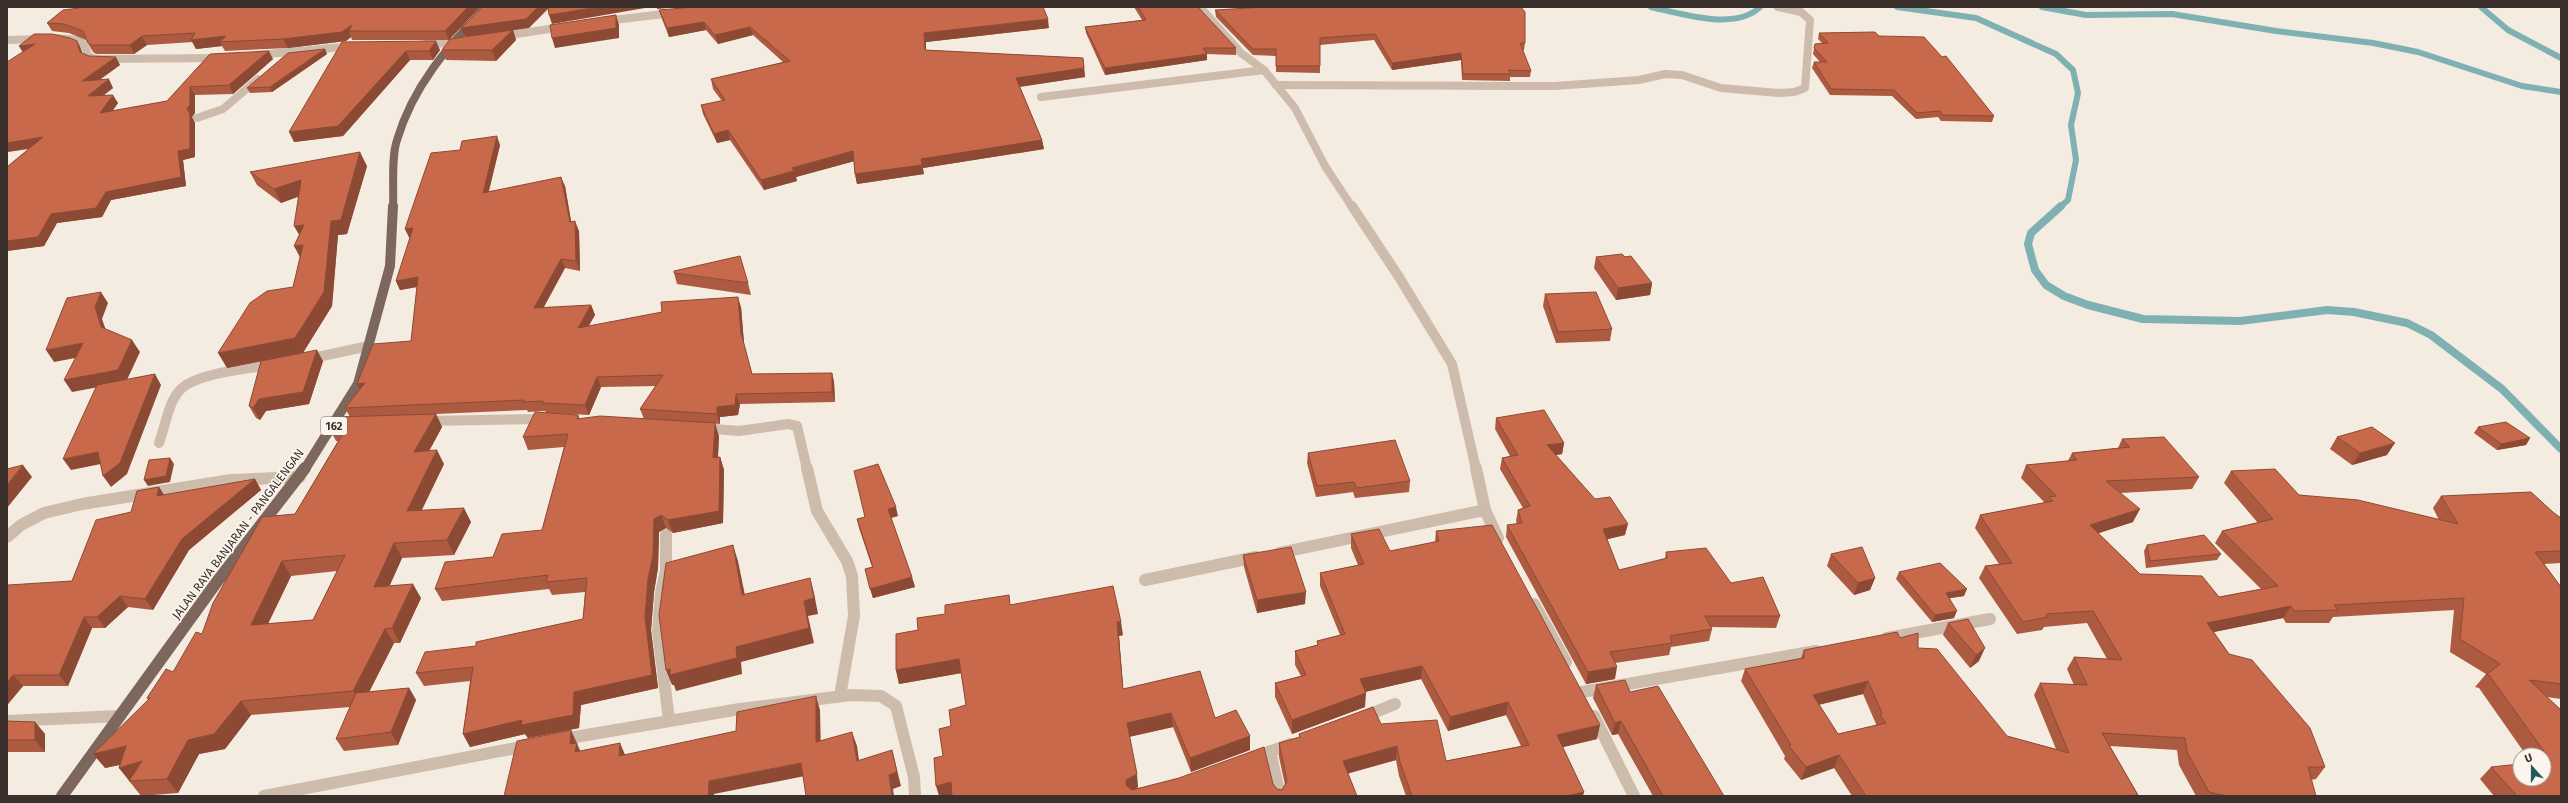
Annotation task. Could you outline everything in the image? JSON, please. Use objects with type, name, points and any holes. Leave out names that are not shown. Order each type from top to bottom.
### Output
[{"type":"main road","name":"JALAN RAYA BANJARAN - PANGALENGAN","points":[[62,796],[216,583],[300,477],[334,426],[358,384],[390,266],[396,141],[417,90],[449,45],[486,7]]},
{"type":"street","points":[[1276,86],[1555,86],[1639,80],[1665,74],[1682,75],[1721,88],[1794,92],[1805,88],[1807,81],[1806,50],[1810,20],[1801,12],[1778,7]]},
{"type":"street","points":[[1205,10],[1241,53],[1264,70],[1295,108],[1325,166],[1399,277],[1452,364],[1485,510],[1504,549]]},
{"type":"street","points":[[595,22],[681,12]]},
{"type":"street","points":[[495,37],[573,26]]},
{"type":"street","points":[[7,40],[56,38],[80,40],[86,45],[88,56],[95,59],[163,60],[229,57]]},
{"type":"street","points":[[416,44],[449,45],[465,42]]},
{"type":"street","points":[[251,56],[364,45]]},
{"type":"street","points":[[276,63],[288,53]]},
{"type":"street","points":[[1041,97],[1264,70]]},
{"type":"street","points":[[197,118],[223,109],[264,74]]},
{"type":"street","points":[[159,443],[179,392],[185,385],[203,379],[369,346]]},
{"type":"street","points":[[417,421],[559,420]]},
{"type":"street","points":[[691,427],[739,431],[788,424],[797,426],[817,511],[847,561],[852,576],[854,616],[840,696]]},
{"type":"street","points":[[334,426],[349,425]]},
{"type":"street","points":[[7,537],[20,525],[44,513],[82,504],[161,490],[231,480],[300,477]]},
{"type":"street","points":[[1145,580],[1485,510]]},
{"type":"street","points":[[666,535],[666,570],[660,598],[658,631],[669,720]]},
{"type":"street","points":[[1530,596],[1571,673]]},
{"type":"street","points":[[1877,640],[1990,619]]},
{"type":"street","points":[[1634,796],[1580,688],[1832,648]]},
{"type":"street","points":[[552,742],[740,708],[840,696],[881,696],[896,706],[914,777],[915,796]]},
{"type":"street","points":[[1348,723],[1395,704]]},
{"type":"street","points":[[7,721],[120,716]]},
{"type":"street","points":[[1242,762],[1299,741]]},
{"type":"street","points":[[264,796],[537,744]]},
{"type":"street","points":[[1270,751],[1280,796]]},
{"type":"building","points":[[80,7],[468,7],[445,31],[349,31],[352,25],[342,32],[283,39],[220,42],[226,36],[191,40],[195,33],[142,36],[130,45],[91,45],[88,43],[83,31],[64,24],[47,23],[63,10]]},
{"type":"building","points":[[482,7],[538,7],[526,19],[461,28]]},
{"type":"building","points":[[548,7],[598,7],[549,15]]},
{"type":"building","points":[[695,7],[1043,7],[1048,19],[924,33],[925,50],[1083,58],[1084,68],[1016,78],[1042,140],[921,159],[922,165],[855,174],[853,151],[792,168],[794,171],[761,180],[728,130],[714,134],[701,105],[725,100],[711,79],[790,61],[750,27],[715,35],[704,22],[667,28],[659,10]]},
{"type":"building","points":[[1138,7],[1198,7],[1236,48],[1203,48],[1207,54],[1105,68],[1085,27],[1146,20]]},
{"type":"building","points":[[1266,7],[1521,7],[1525,12],[1525,43],[1520,43],[1531,71],[1508,70],[1511,74],[1463,74],[1461,53],[1392,63],[1375,34],[1320,38],[1320,66],[1276,66],[1276,49],[1253,49],[1215,10]]},
{"type":"building","points":[[616,15],[616,28],[552,38],[550,25]]},
{"type":"building","points":[[513,30],[492,50],[442,50],[450,39]]},
{"type":"building","points":[[1875,32],[1879,36],[1924,37],[1942,57],[1946,56],[1994,116],[1943,115],[1940,111],[1917,113],[1894,90],[1831,89],[1814,62],[1827,62],[1814,48],[1815,44],[1828,43],[1819,33]]},
{"type":"building","points":[[34,34],[52,34],[70,38],[77,41],[80,52],[89,56],[116,57],[82,81],[109,79],[88,96],[113,95],[100,113],[167,101],[210,54],[269,51],[229,85],[190,87],[190,105],[187,109],[190,114],[190,149],[178,151],[181,177],[106,192],[96,208],[51,214],[38,237],[7,241],[7,167],[43,137],[7,143],[7,62],[35,44],[19,46]]},
{"type":"building","points":[[436,41],[429,51],[406,51],[338,126],[289,132],[342,42]]},
{"type":"building","points":[[325,49],[270,87],[247,88],[288,53]]},
{"type":"building","points":[[497,136],[483,193],[561,177],[570,222],[575,221],[576,261],[561,259],[534,308],[591,305],[578,328],[662,312],[661,302],[738,297],[741,333],[752,374],[832,373],[832,392],[736,394],[735,405],[717,407],[717,414],[640,409],[663,375],[597,377],[585,405],[542,403],[543,401],[523,402],[524,400],[345,408],[365,383],[357,384],[373,344],[411,341],[418,277],[396,281],[413,228],[405,229],[431,153],[460,150],[462,141]]},
{"type":"building","points":[[360,152],[341,220],[331,221],[324,292],[295,338],[218,353],[250,303],[267,291],[293,287],[303,245],[294,246],[304,225],[294,226],[301,180],[274,189],[250,172]]},
{"type":"building","points":[[1622,254],[1625,257],[1631,256],[1652,283],[1618,288],[1596,257]]},
{"type":"building","points":[[740,256],[748,283],[674,273],[674,271]]},
{"type":"building","points":[[101,292],[95,307],[101,327],[132,340],[118,370],[64,380],[83,343],[46,350],[67,298]]},
{"type":"building","points":[[1596,292],[1612,329],[1558,332],[1545,294]]},
{"type":"building","points":[[317,350],[303,392],[259,399],[253,408],[249,406],[261,361]]},
{"type":"building","points":[[155,374],[120,463],[103,476],[98,452],[63,459],[97,385]]},
{"type":"building","points":[[1544,410],[1564,443],[1547,445],[1595,499],[1610,497],[1628,524],[1603,529],[1619,570],[1667,558],[1666,552],[1706,548],[1731,583],[1763,577],[1780,616],[1705,616],[1712,629],[1670,636],[1672,643],[1610,652],[1617,667],[1588,672],[1507,525],[1522,523],[1518,510],[1530,506],[1502,458],[1518,455],[1496,418]]},
{"type":"building","points":[[535,412],[578,415],[577,419],[600,416],[715,423],[713,458],[720,457],[719,511],[668,520],[661,515],[654,519],[653,555],[648,579],[645,617],[652,675],[574,692],[573,715],[521,725],[522,720],[463,734],[473,667],[416,673],[425,652],[476,646],[476,642],[583,619],[587,578],[546,582],[548,575],[435,589],[445,562],[493,557],[502,534],[542,530],[568,434],[523,437]]},
{"type":"building","points":[[436,414],[414,452],[437,450],[407,511],[464,508],[447,540],[394,543],[374,587],[413,584],[392,628],[385,629],[353,691],[241,701],[214,734],[188,740],[167,779],[129,781],[142,761],[119,768],[126,746],[93,754],[150,698],[147,698],[166,669],[173,672],[196,632],[202,634],[213,603],[262,517],[295,514],[347,427],[329,427],[335,417]],"holes":[[[345,555],[313,620],[251,625],[282,561]]]},
{"type":"building","points":[[2506,422],[2530,438],[2501,444],[2478,427]]},
{"type":"building","points":[[2372,427],[2395,443],[2360,453],[2337,437]]},
{"type":"building","points":[[2164,437],[2199,477],[2106,481],[2140,509],[2090,525],[2140,574],[2202,576],[2219,597],[2278,586],[2222,531],[2273,519],[2231,471],[2275,469],[2299,495],[2358,500],[2458,524],[2441,496],[2531,492],[2561,518],[2561,551],[2535,552],[2561,587],[2561,684],[2529,680],[2561,710],[2561,796],[2517,796],[2491,767],[2512,765],[2512,787],[2552,787],[2552,747],[2541,747],[2489,675],[2486,675],[2500,664],[2460,639],[2464,598],[2334,605],[2338,610],[2294,611],[2291,606],[2207,623],[2229,654],[2252,660],[2310,728],[2325,767],[2308,767],[2316,796],[2227,796],[2209,792],[2187,752],[2185,738],[2102,733],[2138,795],[1866,796],[1839,755],[1806,767],[1789,746],[1791,745],[1745,669],[1804,658],[1804,650],[1897,632],[1900,638],[1918,633],[1918,648],[1937,649],[2007,736],[2069,753],[2040,683],[2087,685],[2074,657],[2122,660],[2093,611],[2046,614],[2048,617],[2023,622],[1985,566],[2012,563],[1980,515],[2053,501],[2049,497],[2056,496],[2026,465],[2077,460],[2072,453],[2130,447],[2122,439]],"holes":[[[1868,681],[1882,713],[1880,715],[1886,723],[1838,734],[1813,695]]]},
{"type":"building","points":[[1395,440],[1410,481],[1356,488],[1354,482],[1317,486],[1308,453]]},
{"type":"building","points":[[170,458],[166,476],[144,480],[149,460]]},
{"type":"building","points":[[878,464],[896,507],[888,509],[912,577],[870,589],[865,569],[873,567],[857,519],[865,517],[854,471]]},
{"type":"building","points":[[23,465],[7,485],[7,469]]},
{"type":"building","points":[[255,479],[182,539],[145,599],[120,596],[97,617],[84,617],[59,675],[13,675],[7,683],[8,585],[72,581],[96,520],[131,512],[137,491],[159,487],[157,496]]},
{"type":"building","points":[[1492,525],[1600,725],[1557,735],[1584,792],[1566,796],[1412,796],[1400,762],[1397,746],[1343,761],[1357,796],[952,796],[951,782],[936,786],[934,758],[943,756],[939,729],[951,726],[949,710],[966,705],[959,659],[896,670],[896,634],[918,630],[917,618],[945,614],[945,605],[1009,595],[1010,605],[1113,586],[1121,622],[1117,622],[1123,689],[1200,671],[1215,718],[1236,710],[1250,736],[1190,758],[1171,713],[1127,723],[1137,774],[1126,780],[1126,785],[1132,790],[1179,778],[1264,747],[1273,784],[1277,789],[1282,790],[1287,781],[1279,743],[1300,737],[1299,734],[1373,707],[1381,724],[1437,720],[1446,761],[1529,745],[1508,702],[1450,717],[1422,666],[1360,679],[1366,693],[1292,720],[1275,683],[1306,675],[1295,651],[1318,645],[1317,641],[1345,634],[1320,573],[1364,564],[1351,534],[1379,529],[1390,551],[1439,541],[1436,531]]},
{"type":"building","points":[[2204,535],[2221,554],[2150,561],[2147,545]]},
{"type":"building","points":[[733,545],[742,595],[810,578],[814,598],[804,601],[809,628],[736,647],[737,658],[670,675],[670,669],[666,670],[659,615],[666,563]]},
{"type":"building","points":[[1291,547],[1306,592],[1257,600],[1243,555]]},
{"type":"building","points":[[1862,547],[1875,578],[1858,583],[1831,554]]},
{"type":"building","points":[[1940,563],[1967,589],[1946,593],[1957,611],[1935,615],[1899,572]]},
{"type":"building","points":[[1968,619],[1985,648],[1976,655],[1948,623]]},
{"type":"building","points":[[1625,680],[1630,692],[1658,686],[1724,796],[1663,796],[1621,721],[1615,723],[1596,685]]},
{"type":"building","points":[[409,688],[391,732],[336,739],[356,693]]},
{"type":"building","points":[[816,696],[816,742],[852,732],[857,761],[892,750],[897,772],[889,775],[892,796],[806,796],[801,763],[709,781],[708,796],[504,796],[517,741],[571,730],[570,744],[577,743],[575,752],[620,743],[619,756],[736,731],[737,712]]},
{"type":"building","points":[[7,721],[35,722],[35,740],[7,740]]},
{"type":"waterway","points":[[1651,7],[1708,19],[1737,18],[1750,14],[1760,7]]},
{"type":"waterway","points":[[1897,7],[1976,18],[2056,54],[2073,70],[2078,93],[2071,125],[2076,160],[2068,200],[2060,207]]},
{"type":"waterway","points":[[2042,7],[2086,15],[2172,14],[2276,31],[2373,43],[2418,52],[2522,86],[2561,92]]},
{"type":"waterway","points":[[2481,7],[2508,30],[2561,58]]},
{"type":"waterway","points":[[2061,206],[2031,233],[2028,244],[2035,270],[2046,285],[2064,296],[2088,305],[2143,319],[2240,321],[2327,310],[2354,312],[2407,323],[2431,335],[2502,389],[2561,449]]}]
